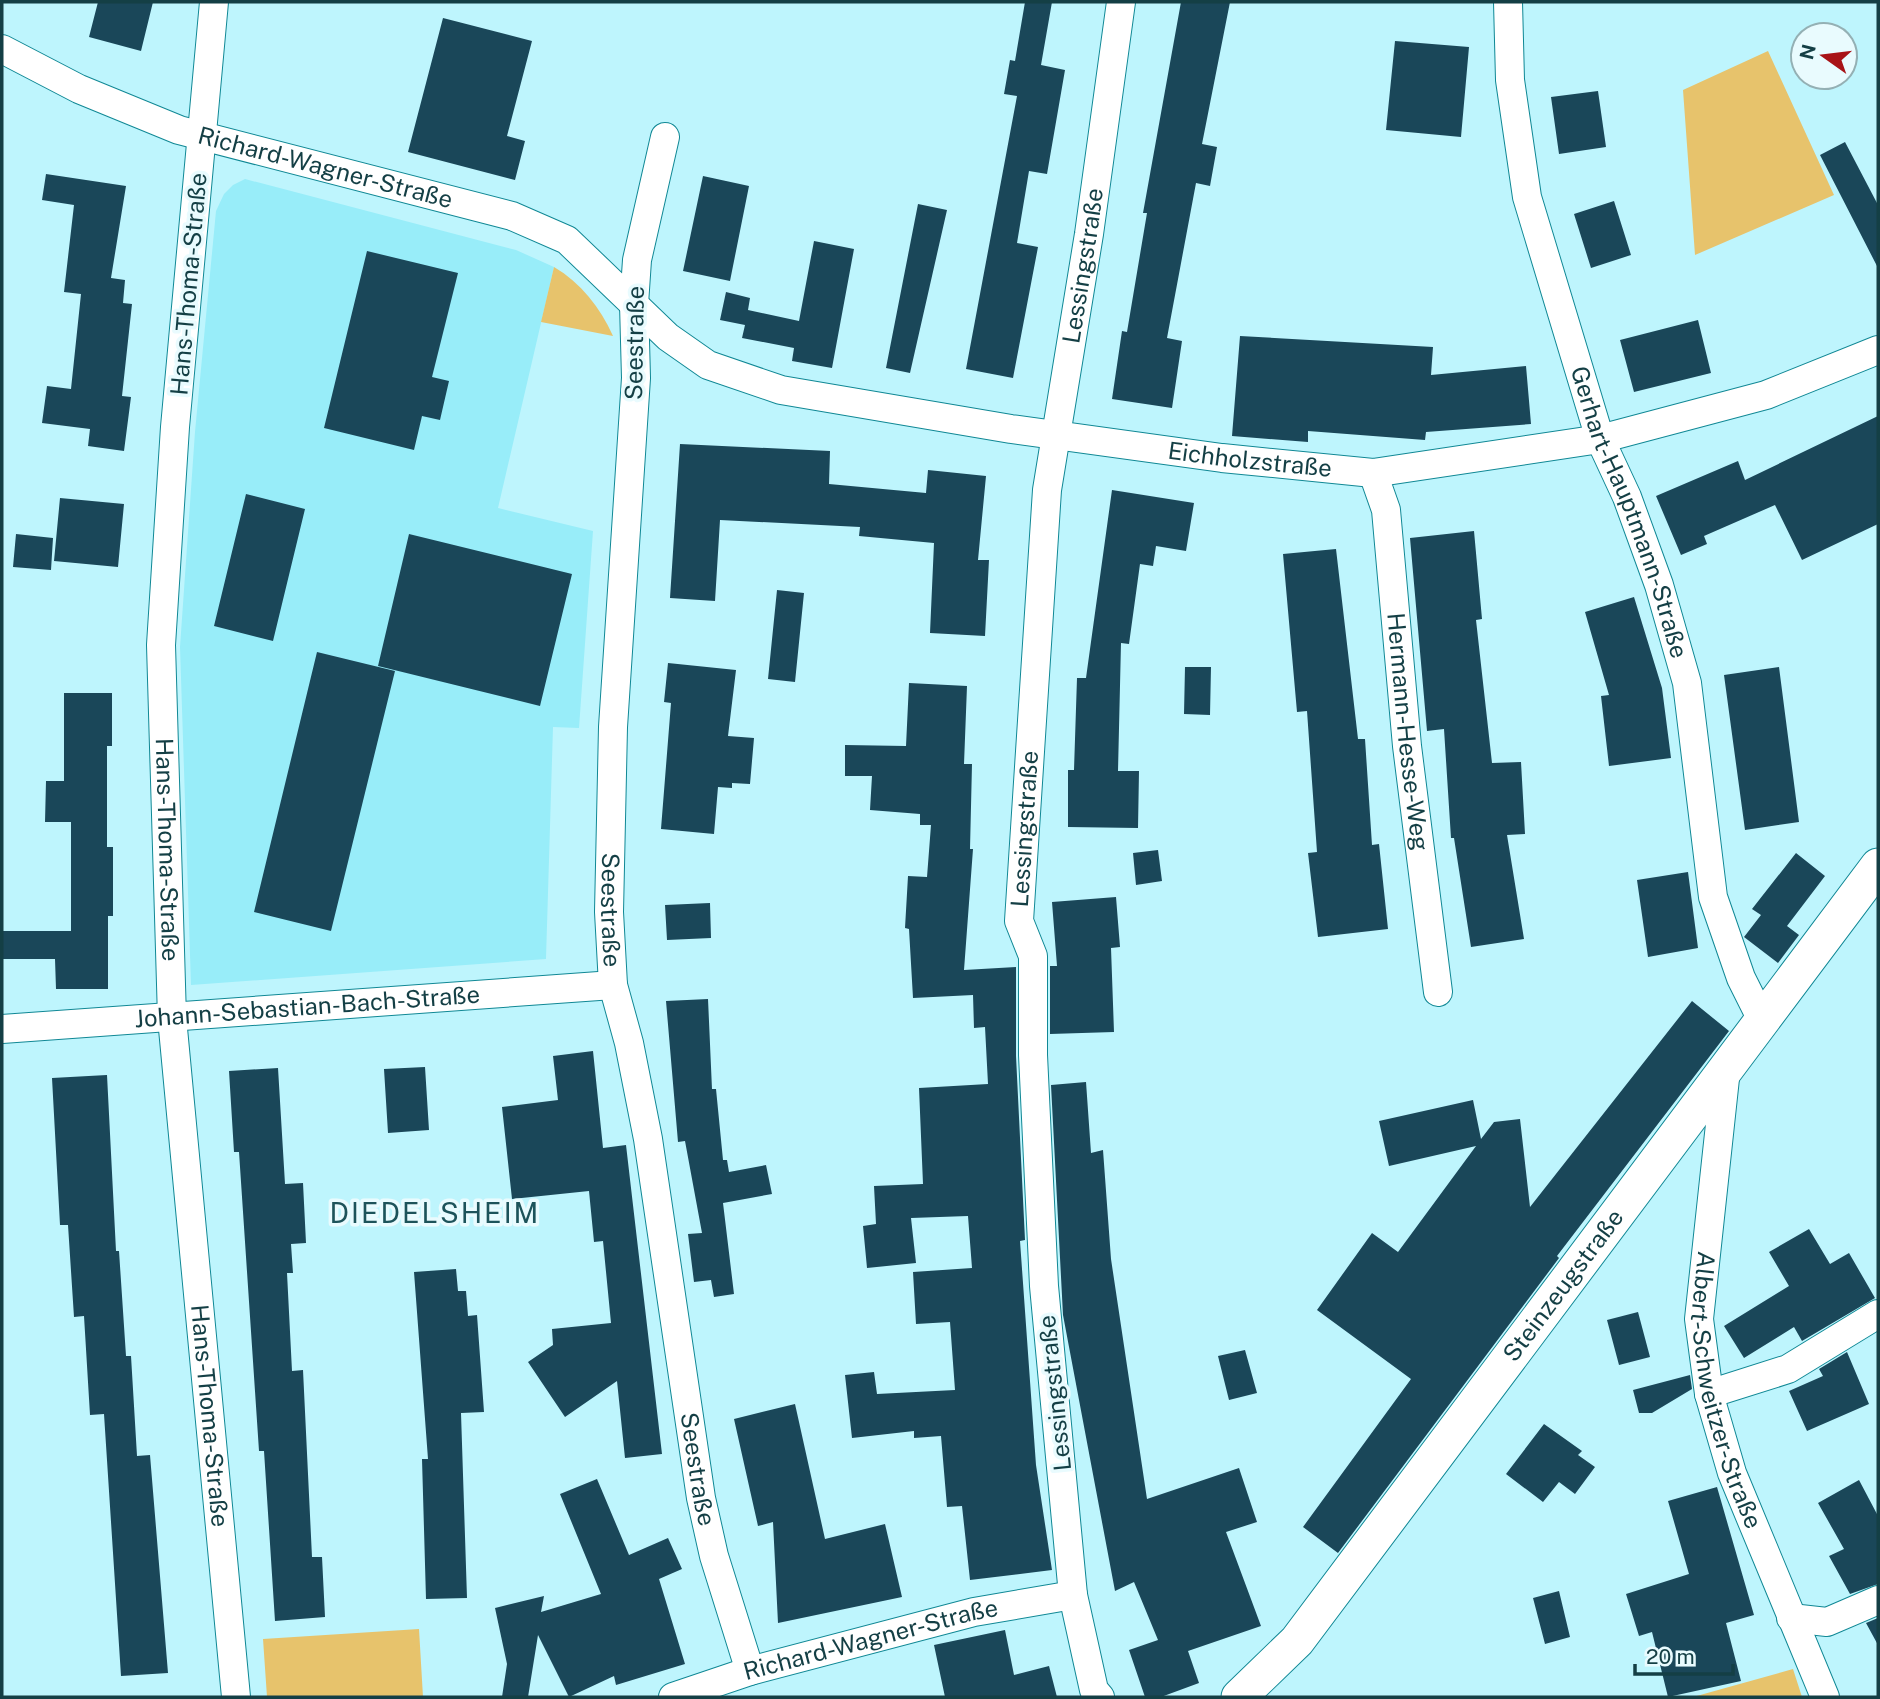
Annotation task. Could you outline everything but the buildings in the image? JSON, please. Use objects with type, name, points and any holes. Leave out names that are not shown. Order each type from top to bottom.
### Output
[{"type":"street","name":"Hans-Thoma-Straße","points":[[214,2],[175,427],[160,645],[172,1018],[236,1697]]},
{"type":"street","name":"Lessingstraße","points":[[1100,1697],[1094,1690],[1073,1595],[1044,1286],[1033,1055],[1033,956],[1019,921],[1047,490],[1054,433],[1089,234],[1121,2]]},
{"type":"street","name":"Gerhart-Hauptmann-Straße","points":[[1508,2],[1510,80],[1527,197],[1600,439],[1627,497],[1659,585],[1687,683],[1713,898],[1741,978],[1762,1020]]},
{"type":"street","name":"Richard-Wagner-Straße","points":[[2,48],[134,113],[202,135],[533,224],[567,240],[634,304]]},
{"type":"street","name":"Seestraße","points":[[665,137],[637,260],[634,304],[636,377],[623,538],[613,727],[609,912],[613,985],[629,1043],[648,1139],[701,1497],[714,1556],[750,1671]]},
{"type":"street","name":"Eichholzstraße","points":[[634,304],[668,337],[708,365],[781,390],[1222,458],[1373,473],[1600,439],[1766,395],[1878,350]]},
{"type":"street","name":"Hermann-Hesse-Weg","points":[[1373,473],[1386,510],[1407,746],[1438,992]]},
{"type":"street","name":"Steinzeugstraße","points":[[1239,1697],[1297,1641],[1878,866]]},
{"type":"street","name":"Johann-Sebastian-Bach-Straße","points":[[2,1029],[613,985]]},
{"type":"street","name":"Albert-Schweitzer-Straße","points":[[1726,1069],[1699,1319],[1709,1394],[1732,1473],[1825,1697]]},
{"type":"street","points":[[1709,1394],[1788,1369],[1878,1314]]},
{"type":"street","name":"Richard-Wagner-Straße","points":[[673,1697],[750,1671],[974,1612],[1073,1595]]},
{"type":"street","points":[[1791,1618],[1827,1622],[1878,1600]]},
{"type":"shaded area","points":[[1768,51],[1834,195],[1695,255],[1683,90]]},
{"type":"shaded area","points":[[245,179],[516,250],[554,267],[498,508],[593,531],[579,728],[553,727],[546,959],[191,985],[180,647],[195,432],[216,211],[224,194]]},
{"type":"shaded area","points":[[554,267],[573,280],[589,297],[613,336],[541,322]]},
{"type":"shaded area","points":[[419,1629],[423,1697],[267,1697],[263,1639]]},
{"type":"shaded area","points":[[1793,1669],[1802,1697],[1693,1697]]},
{"type":"district","name":"DIEDELSHEIM","points":[[435,1213]]}]
